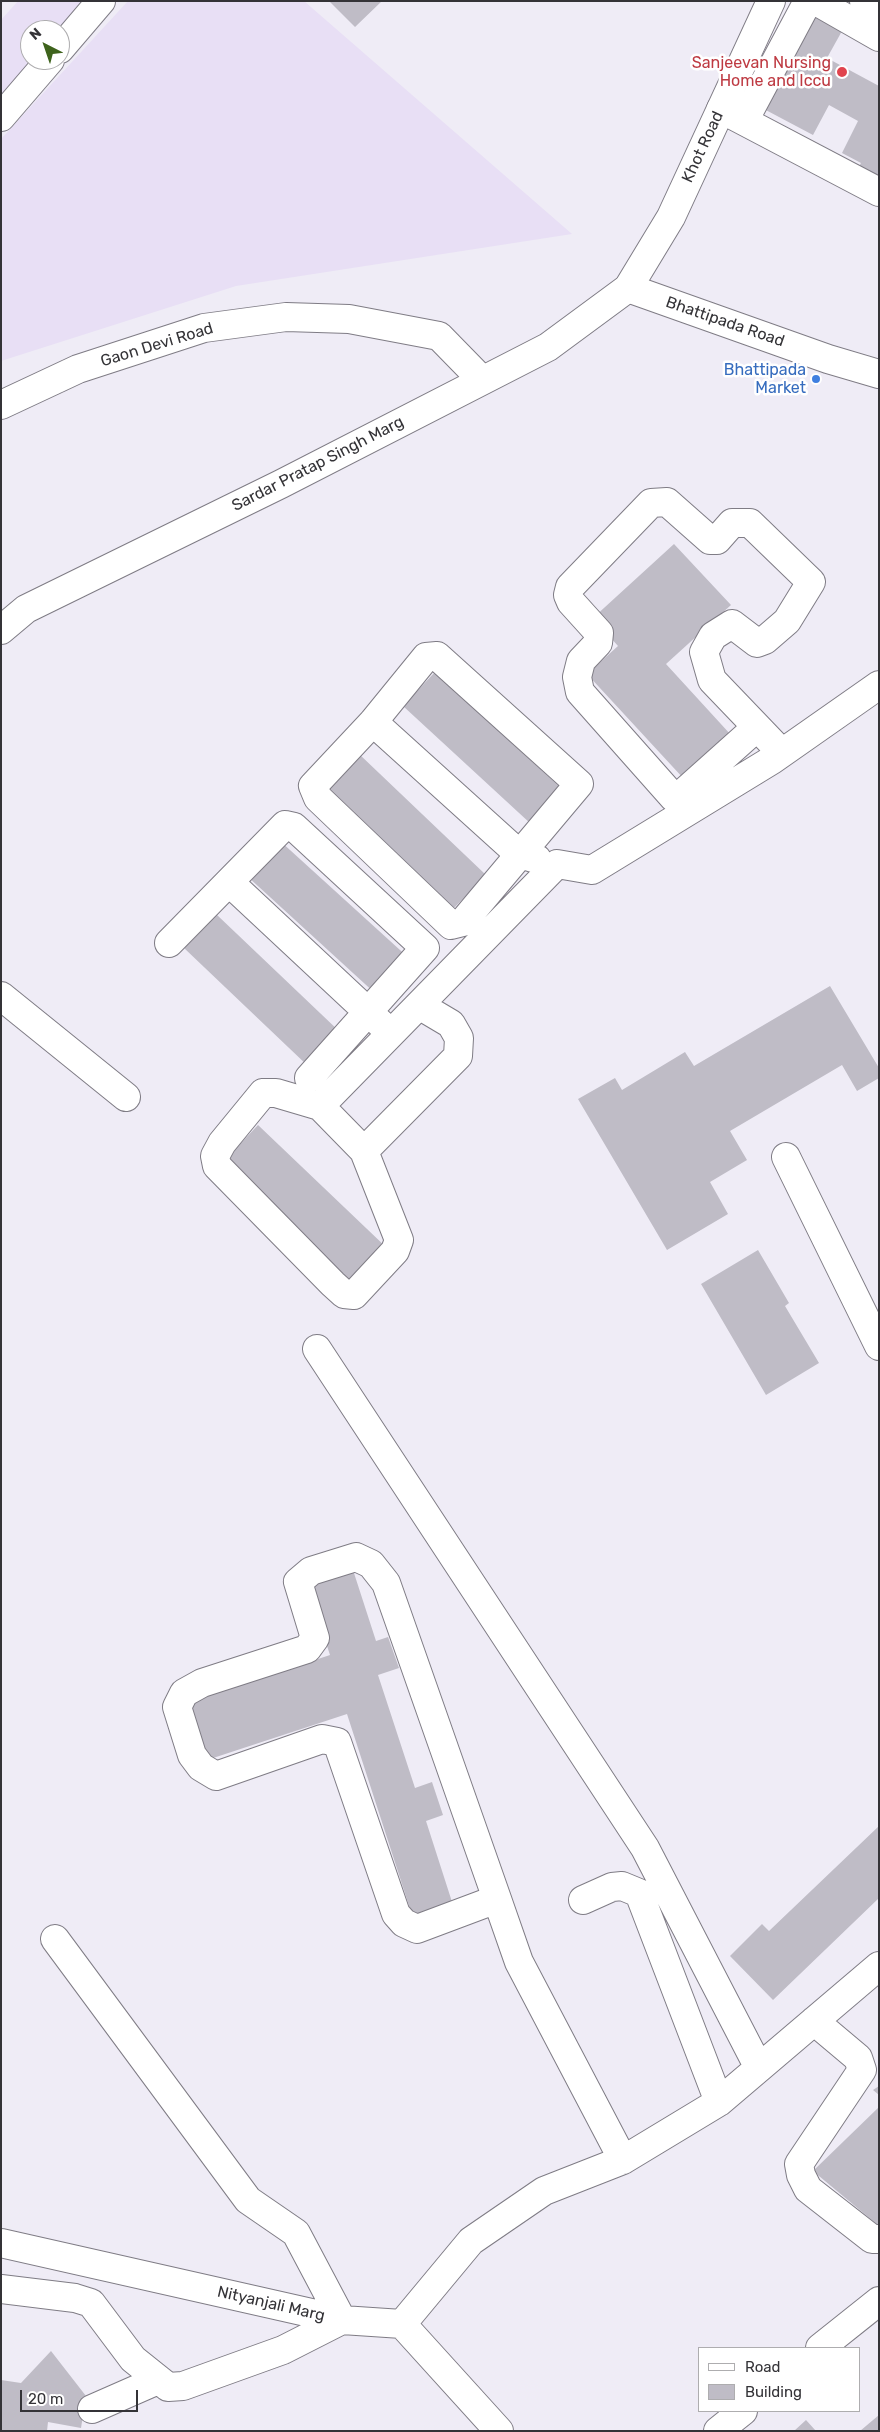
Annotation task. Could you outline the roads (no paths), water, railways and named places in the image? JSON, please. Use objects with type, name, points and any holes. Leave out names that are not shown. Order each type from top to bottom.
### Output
[{"type":"street","points":[[70,37],[101,1]]},
{"type":"street","name":"Khot Road","points":[[628,288],[733,115],[771,1]]},
{"type":"street","points":[[808,1],[733,115],[879,192]]},
{"type":"street","points":[[816,1],[879,37]]},
{"type":"street","points":[[864,1],[879,10]]},
{"type":"street","points":[[1,116],[41,70]]},
{"type":"street","name":"Bhattipada Road","points":[[628,288],[828,359],[879,374]]},
{"type":"street","name":"Sardar Pratap Singh Marg","points":[[1,630],[26,609],[282,484],[548,347],[628,288]]},
{"type":"street","name":"Gaon Devi Road","points":[[1,405],[78,369],[204,328],[286,318],[349,320],[439,336],[482,380]]},
{"type":"street","points":[[757,727],[682,794],[674,798],[580,692],[577,677],[581,661],[598,643],[599,633],[570,602],[568,596],[570,587],[651,503],[668,502],[710,540],[717,540],[732,523],[750,523],[811,582],[787,621],[765,640],[757,643],[732,624],[713,636],[704,652],[712,680],[782,753]]},
{"type":"street","points":[[437,656],[579,784],[519,854],[464,922],[451,925],[318,798],[313,786],[373,722],[426,657],[437,656]]},
{"type":"street","points":[[373,722],[519,854],[557,864],[592,870],[782,753],[879,685]]},
{"type":"street","points":[[169,943],[285,825],[294,826],[418,941],[425,948],[309,1078]]},
{"type":"street","points":[[320,1106],[557,864]]},
{"type":"street","points":[[229,882],[391,1034]]},
{"type":"street","points":[[1,996],[126,1097]]},
{"type":"street","points":[[364,1151],[458,1056],[459,1038],[451,1024],[419,1005]]},
{"type":"street","points":[[263,1093],[276,1093],[320,1106],[364,1151],[399,1240],[395,1251],[354,1295],[344,1294],[333,1284],[217,1166],[215,1156],[263,1093]]},
{"type":"street","points":[[786,1157],[879,1346]]},
{"type":"street","points":[[317,1349],[645,1848],[759,2068]]},
{"type":"street","points":[[497,1899],[416,1929],[404,1923],[396,1914],[337,1742],[322,1739],[216,1776],[201,1768],[192,1755],[177,1707],[184,1693],[202,1683],[308,1649],[315,1638],[298,1582],[311,1571],[356,1557],[371,1564],[386,1583],[497,1899],[519,1962],[623,2160]]},
{"type":"street","points":[[583,1900],[612,1887],[622,1886],[639,1893],[719,2102]]},
{"type":"street","points":[[1,2289],[75,2298],[91,2303],[134,2359],[168,2387],[183,2386],[284,2350],[342,2320],[296,2233],[248,2200],[55,1939]]},
{"type":"street","points":[[499,2431],[402,2324],[471,2241],[544,2191],[623,2160],[719,2102],[879,1966]]},
{"type":"street","points":[[814,2021],[858,2058],[862,2070],[799,2164],[801,2175],[808,2189],[872,2239],[879,2239]]},
{"type":"street","name":"Nityanjali Marg","points":[[1,2243],[342,2320],[402,2324]]},
{"type":"street","points":[[821,2347],[879,2301]]},
{"type":"street","points":[[92,2409],[158,2380]]},
{"type":"street","points":[[718,2431],[742,2412]]},
{"type":"place","name":"Sanjeevan Nursing Home and Iccu","points":[[842,72]]},
{"type":"place","name":"Bhattipada Market","points":[[816,379]]}]
